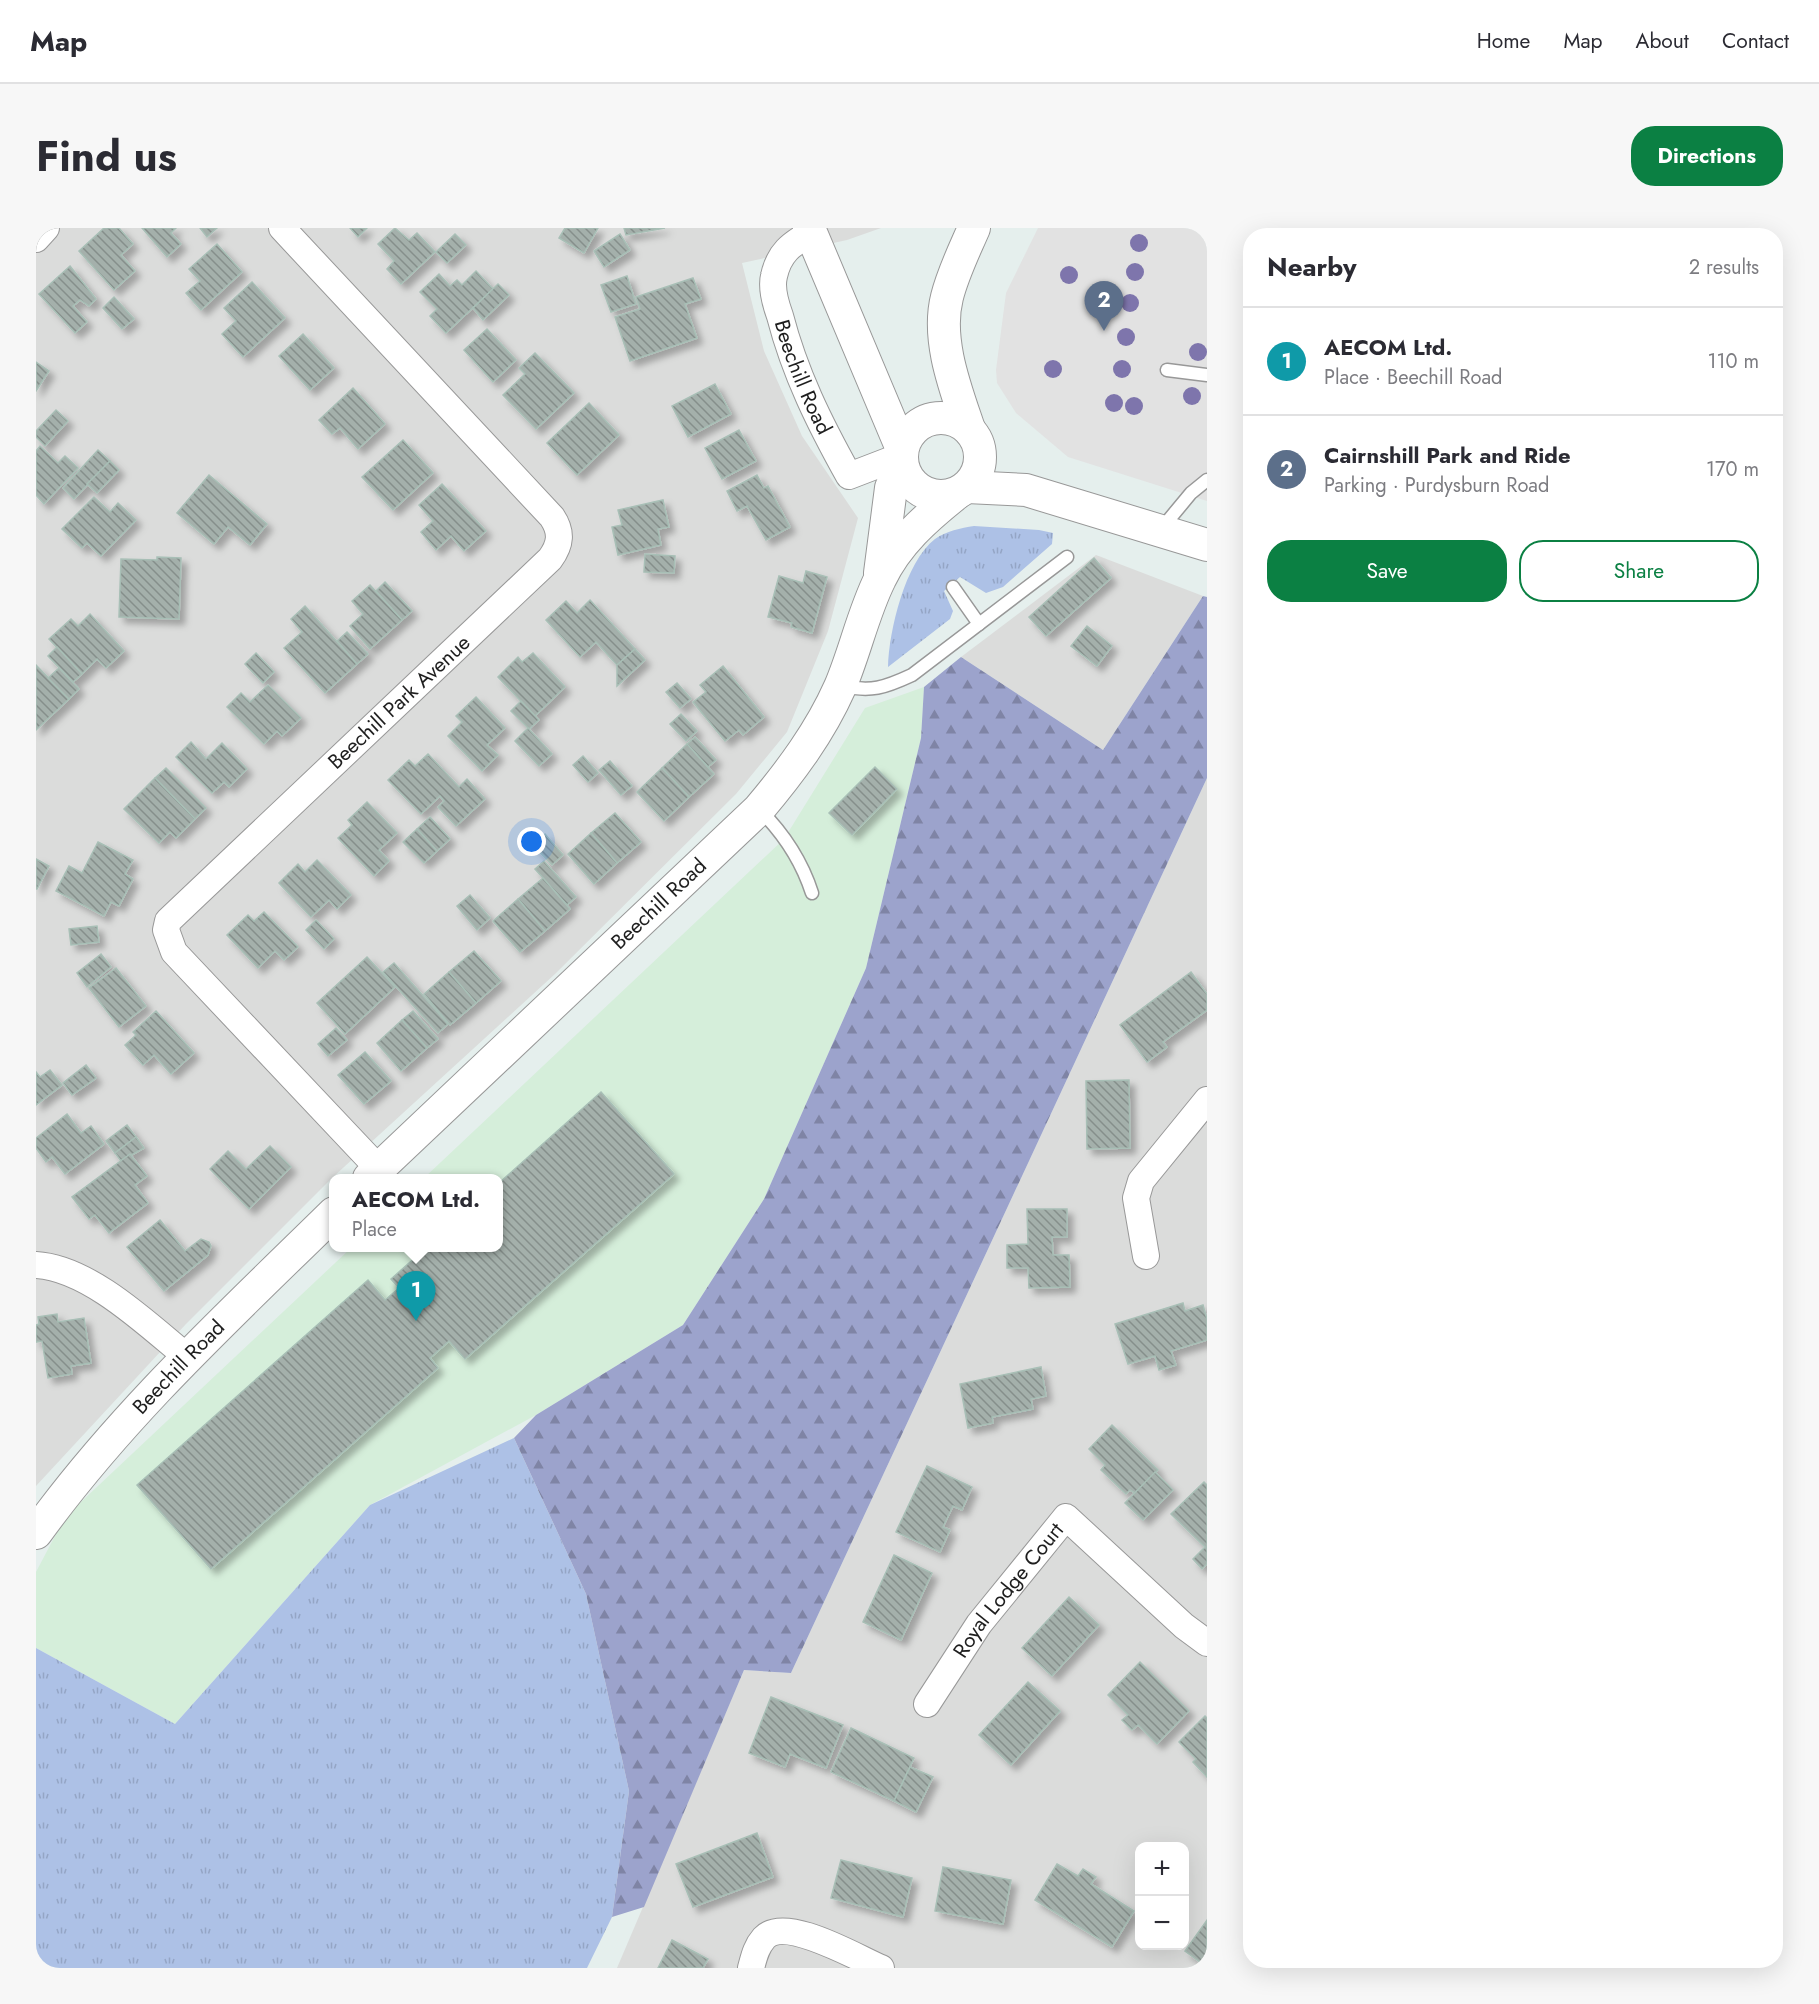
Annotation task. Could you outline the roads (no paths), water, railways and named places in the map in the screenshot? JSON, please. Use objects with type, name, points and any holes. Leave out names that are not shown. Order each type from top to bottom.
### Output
[{"type":"street","points":[[36,239],[46,228]]},
{"type":"street","name":"Beechill Park Avenue","points":[[282,228],[559,527],[560,539],[550,559],[168,921],[166,930],[174,952],[374,1174]]},
{"type":"street","points":[[961,490],[978,469],[981,458],[950,366],[945,333],[946,299],[974,228]]},
{"type":"street","name":"Beechill Road","points":[[879,579],[891,488],[901,455],[810,230],[790,245],[781,257],[773,278],[775,300],[789,352],[808,400],[849,476],[901,455]]},
{"type":"street","points":[[1026,490],[972,434],[948,418],[924,421],[906,437],[901,455],[911,483],[920,491],[944,496],[961,490],[1026,490],[1207,545]]},
{"type":"street","name":"Beechill Road","points":[[374,1174],[759,809],[790,773],[820,727],[840,686],[879,579],[896,551],[913,531],[961,490]]},
{"type":"street","points":[[1146,1256],[1136,1198],[1141,1181],[1207,1100]]},
{"type":"street","name":"Beechill Road","points":[[36,1533],[67,1490],[104,1446],[187,1357],[329,1217]]},
{"type":"street","points":[[36,1265],[50,1265],[106,1293],[187,1357]]},
{"type":"street","name":"Royal Lodge Court","points":[[927,1704],[979,1624],[1066,1517],[1184,1626],[1207,1643]]},
{"type":"street","points":[[751,1968],[755,1952],[765,1936],[780,1931],[796,1931],[881,1968]]},
{"type":"lane","points":[[1167,370],[1207,375]]},
{"type":"lane","points":[[1159,532],[1191,492],[1207,480]]},
{"type":"lane","points":[[840,686],[865,691],[887,687],[912,675],[1067,557]]},
{"type":"lane","points":[[953,587],[979,624]]},
{"type":"lane","points":[[759,809],[784,839],[806,873],[812,893]]},
{"type":"place","name":"Cairnshill Park and Ride","points":[[1104,331]]},
{"type":"place","name":"AECOM Ltd.","points":[[416,1321]]}]
